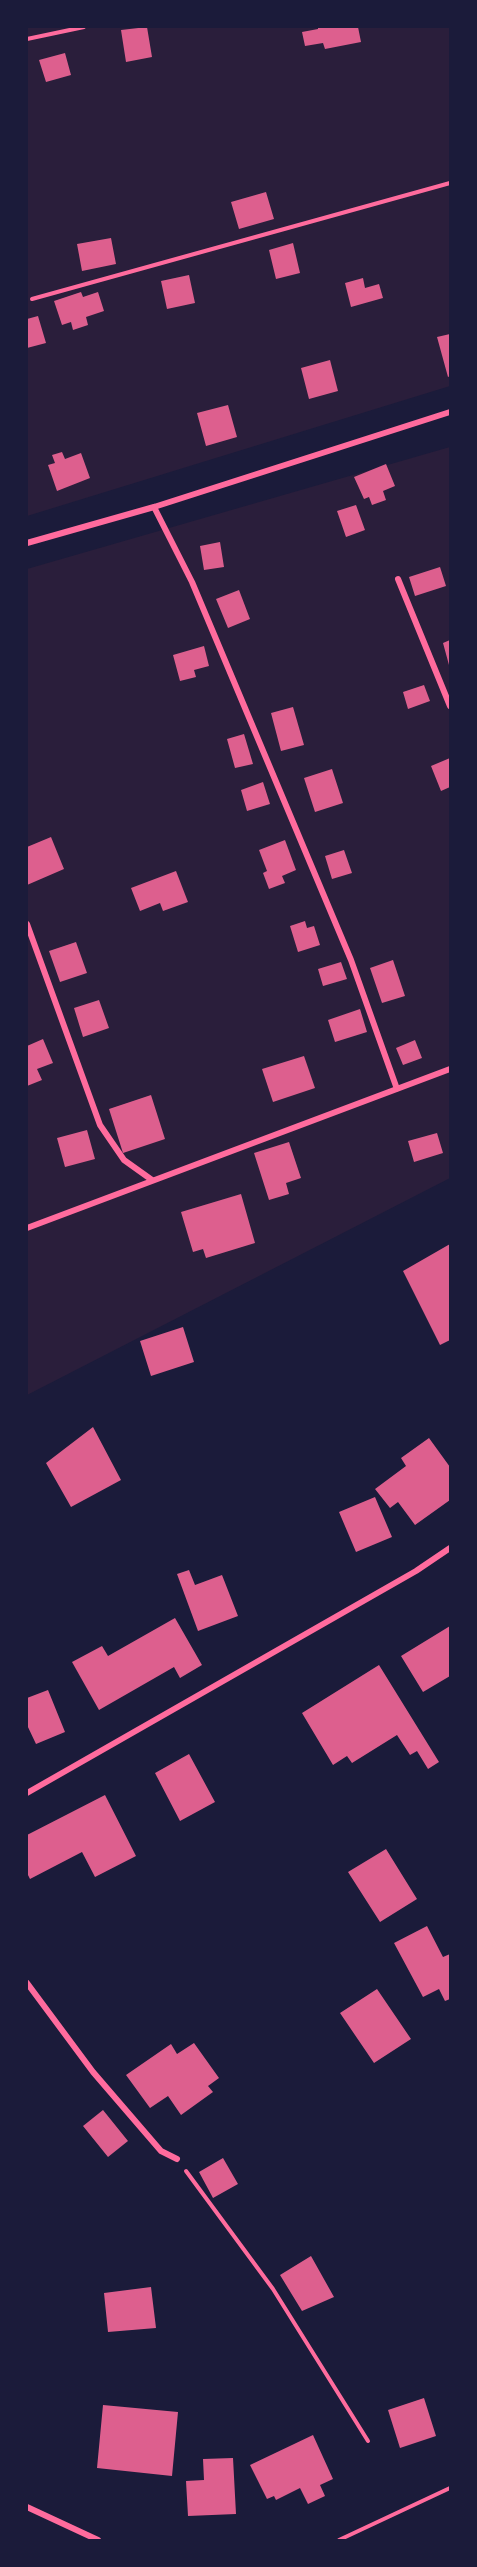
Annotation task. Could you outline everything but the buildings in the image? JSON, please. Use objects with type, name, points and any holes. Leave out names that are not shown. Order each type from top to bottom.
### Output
[{"type":"street","points":[[27,543],[154,507],[450,412]]},
{"type":"street","points":[[154,507],[192,582],[329,907],[351,960],[397,1089]]},
{"type":"street","points":[[398,579],[450,706]]},
{"type":"street","points":[[27,924],[100,1125],[124,1160],[152,1180]]},
{"type":"street","points":[[27,1228],[450,1070]]},
{"type":"street","points":[[27,1792],[416,1571],[450,1548]]},
{"type":"street","points":[[27,1983],[93,2072],[161,2151],[177,2159]]},
{"type":"street","points":[[27,2507],[99,2540]]},
{"type":"path","points":[[27,39],[84,27]]},
{"type":"path","points":[[32,299],[450,183]]},
{"type":"path","points":[[177,2159],[273,2289],[368,2441]]},
{"type":"path","points":[[339,2540],[450,2488]]},
{"type":"shaded area","points":[[27,27],[450,27],[450,386],[27,516]]},
{"type":"shaded area","points":[[450,447],[450,1178],[27,1395],[27,569]]}]
